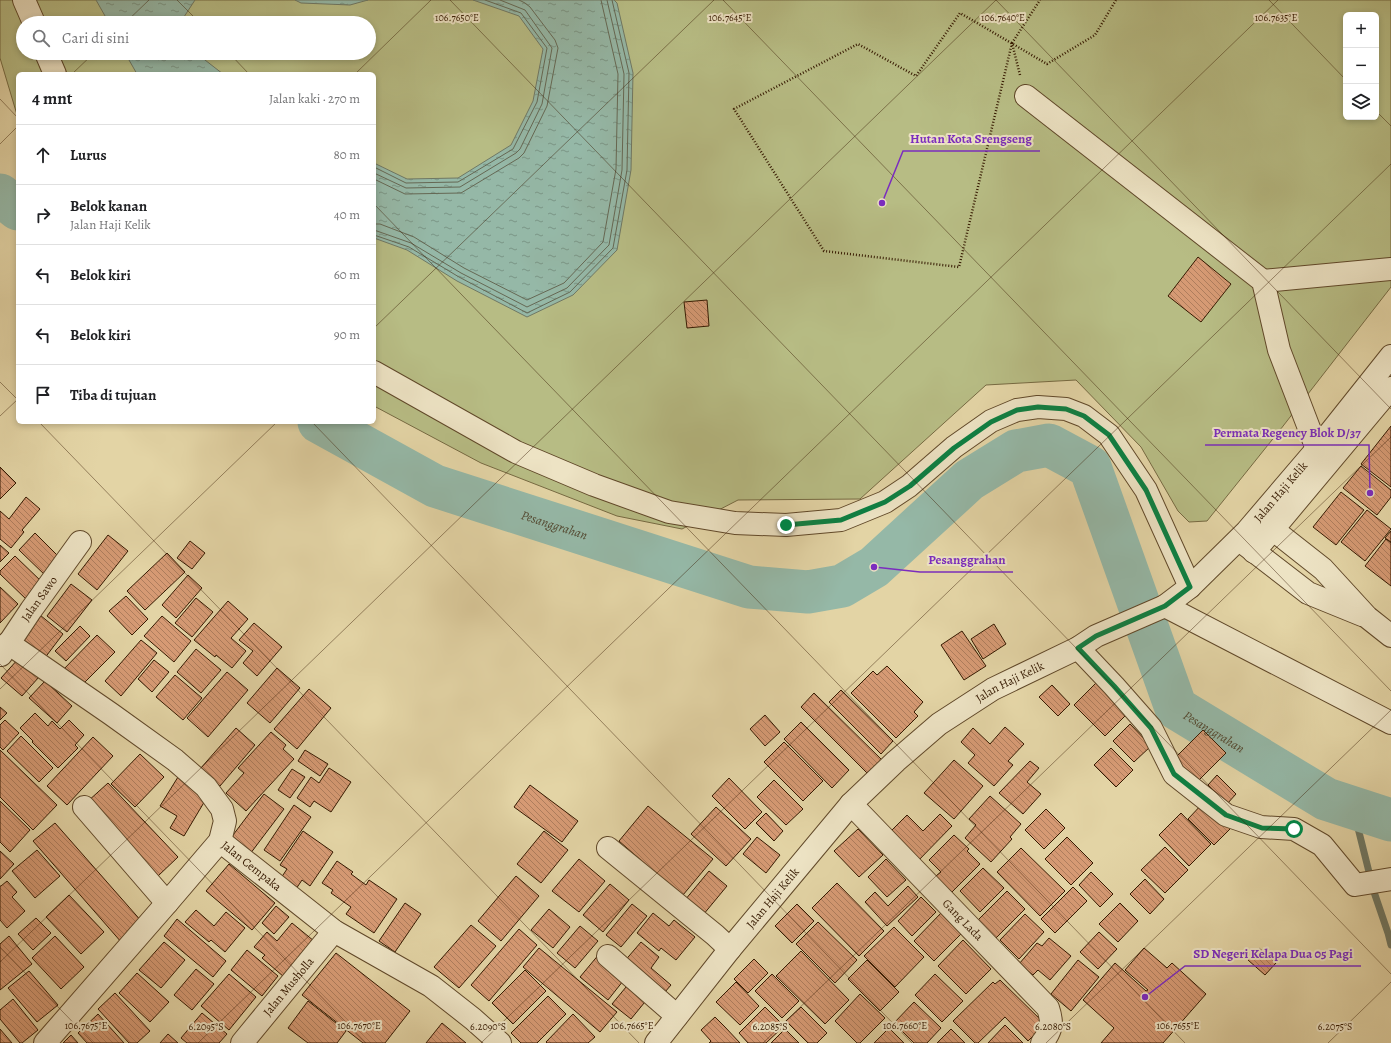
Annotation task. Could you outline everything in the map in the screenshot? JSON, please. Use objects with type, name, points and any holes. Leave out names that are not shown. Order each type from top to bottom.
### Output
[{"type":"street","points":[[24,0],[31,16]]},
{"type":"street","points":[[49,60],[54,72]]},
{"type":"street","points":[[1026,96],[1263,281],[1279,350],[1316,449]]},
{"type":"street","points":[[1263,281],[1391,269]]},
{"type":"street","name":"Jalan Haji Kelik","points":[[656,1043],[730,949],[851,804],[896,761],[939,724],[993,689],[1078,648],[1096,636],[1161,608],[1246,546],[1265,524],[1316,449],[1391,356]]},
{"type":"street","points":[[376,373],[516,452],[594,486],[669,512],[735,523],[786,525],[841,520],[885,502],[910,486],[954,448],[991,422],[1017,410],[1038,407],[1066,409],[1084,416],[1109,435],[1146,490],[1190,587]]},
{"type":"street","points":[[1391,388],[1265,524],[1323,569],[1367,617],[1391,636]]},
{"type":"street","name":"Jalan Sawo","points":[[4,649],[80,542]]},
{"type":"street","points":[[1246,546],[1308,593],[1367,617]]},
{"type":"street","points":[[1161,608],[1391,723]]},
{"type":"street","points":[[1078,648],[1151,728],[1174,774],[1226,815],[1262,828],[1294,829],[1322,845],[1355,886],[1391,879]]},
{"type":"street","points":[[4,649],[111,714],[175,760],[206,787],[222,809],[225,821],[220,841]]},
{"type":"street","name":"Gang Lada","points":[[851,804],[1048,1008],[1052,1020],[1049,1030],[1042,1043]]},
{"type":"street","points":[[84,807],[168,903]]},
{"type":"street","name":"Jalan Cempaka","points":[[45,1043],[168,903],[220,841],[334,931],[431,986],[500,1043]]},
{"type":"street","points":[[608,848],[715,935],[730,949]]},
{"type":"street","name":"Jalan Musholla","points":[[242,1043],[334,931]]},
{"type":"street","points":[[608,956],[677,1016]]},
{"type":"path","points":[[1040,0],[1012,43],[959,267],[824,251],[734,109],[858,44],[916,76],[960,13],[1012,43],[1047,64],[1095,35],[1116,0]]},
{"type":"path","points":[[1012,43],[1026,96]]},
{"type":"green space","points":[[0,0],[1391,0],[1391,287],[1207,521],[1189,522],[1178,511],[1141,447],[1076,380],[986,385],[860,499],[738,500],[682,529],[617,516],[481,463],[376,407],[376,72],[16,72],[16,111],[0,58]]},
{"type":"water","points":[[96,0],[195,0],[185,16],[105,16]]},
{"type":"water","points":[[295,0],[368,0],[350,5],[301,3]]},
{"type":"water","points":[[473,0],[614,0],[617,3],[633,73],[631,170],[617,250],[573,295],[527,317],[457,281],[407,250],[376,239],[376,164],[407,179],[458,178],[511,145],[533,101],[543,49],[519,16]]},
{"type":"water","points":[[129,60],[205,60],[220,72],[136,72]]},
{"type":"building","points":[[1198,257],[1231,284],[1201,322],[1168,296]]},
{"type":"building","points":[[707,300],[709,326],[687,328],[684,302]]},
{"type":"building","points":[[1391,426],[1391,487],[1361,464]]},
{"type":"building","points":[[1361,466],[1391,490],[1391,497],[1377,515],[1343,488]]},
{"type":"building","points":[[0,467],[16,483],[0,499]]},
{"type":"building","points":[[1341,492],[1364,510],[1336,545],[1313,527]]},
{"type":"building","points":[[26,497],[40,509],[22,530],[24,532],[11,548],[0,539],[0,511],[9,519]]},
{"type":"building","points":[[1367,510],[1391,529],[1365,561],[1341,542]]},
{"type":"building","points":[[1391,531],[1391,542],[1385,538]]},
{"type":"building","points":[[35,533],[63,561],[47,577],[19,550]]},
{"type":"building","points":[[108,535],[128,551],[97,590],[78,574]]},
{"type":"building","points":[[1386,539],[1391,543],[1391,586],[1365,566]]},
{"type":"building","points":[[190,541],[205,553],[192,569],[177,558]]},
{"type":"building","points":[[0,545],[9,553],[0,562]]},
{"type":"building","points":[[167,553],[185,572],[145,610],[127,591]]},
{"type":"building","points":[[15,556],[43,583],[27,600],[0,574],[0,571]]},
{"type":"building","points":[[188,575],[202,588],[176,618],[162,605]]},
{"type":"building","points":[[71,584],[92,600],[67,632],[47,616]]},
{"type":"building","points":[[0,587],[18,604],[0,623]]},
{"type":"building","points":[[126,596],[148,619],[132,635],[109,611]]},
{"type":"building","points":[[196,598],[213,612],[192,637],[175,623]]},
{"type":"building","points":[[228,601],[248,619],[231,638],[246,651],[232,668],[216,655],[215,657],[194,640]]},
{"type":"building","points":[[40,615],[63,634],[41,663],[17,644]]},
{"type":"building","points":[[162,616],[191,641],[174,662],[144,636]]},
{"type":"building","points":[[254,623],[282,647],[257,676],[243,663],[253,651],[239,640]]},
{"type":"building","points":[[994,624],[1006,644],[983,659],[971,639]]},
{"type":"building","points":[[80,626],[90,636],[66,661],[55,651]]},
{"type":"building","points":[[962,631],[986,666],[964,680],[941,645]]},
{"type":"building","points":[[97,635],[115,652],[78,689],[61,672]]},
{"type":"building","points":[[141,640],[157,653],[121,696],[105,681]]},
{"type":"building","points":[[196,649],[221,670],[201,693],[177,672]]},
{"type":"building","points":[[19,658],[39,677],[22,696],[1,678]]},
{"type":"building","points":[[154,660],[169,672],[152,692],[138,679]]},
{"type":"building","points":[[887,666],[923,702],[914,712],[918,716],[896,738],[851,693],[873,671],[877,675]]},
{"type":"building","points":[[277,668],[300,688],[270,723],[247,703]]},
{"type":"building","points":[[227,672],[248,690],[208,737],[187,718]]},
{"type":"building","points":[[175,675],[202,698],[183,720],[156,697]]},
{"type":"building","points":[[45,681],[72,706],[57,723],[29,698]]},
{"type":"building","points":[[1098,681],[1129,712],[1105,736],[1074,705]]},
{"type":"building","points":[[1052,685],[1070,704],[1058,716],[1039,697]]},
{"type":"building","points":[[309,689],[331,708],[297,749],[274,729]]},
{"type":"building","points":[[841,690],[893,741],[881,754],[829,702]]},
{"type":"building","points":[[814,693],[882,760],[868,774],[801,707]]},
{"type":"building","points":[[0,707],[7,713],[0,720]]},
{"type":"building","points":[[35,713],[48,726],[52,721],[60,729],[69,720],[84,735],[75,745],[78,748],[58,768],[20,728]]},
{"type":"building","points":[[765,715],[780,732],[765,746],[750,729]]},
{"type":"building","points":[[5,720],[19,733],[3,750],[0,747],[0,725]]},
{"type":"building","points":[[801,722],[849,770],[832,788],[784,739]]},
{"type":"building","points":[[1130,724],[1151,746],[1134,762],[1113,741]]},
{"type":"building","points":[[1005,727],[1024,744],[1008,761],[1013,765],[994,786],[968,763],[975,755],[961,742],[973,728],[990,744]]},
{"type":"building","points":[[236,728],[255,745],[220,786],[200,769]]},
{"type":"building","points":[[1203,730],[1226,753],[1197,782],[1174,759]]},
{"type":"building","points":[[271,732],[286,745],[283,749],[294,759],[246,811],[226,793],[244,773],[238,768]]},
{"type":"building","points":[[21,736],[53,768],[39,782],[7,751]]},
{"type":"building","points":[[93,737],[113,756],[67,805],[47,786]]},
{"type":"building","points":[[784,742],[823,781],[803,801],[764,762]]},
{"type":"building","points":[[1111,748],[1133,770],[1116,787],[1094,765]]},
{"type":"building","points":[[0,750],[57,805],[33,830],[0,797]]},
{"type":"building","points":[[305,750],[328,764],[320,776],[298,761]]},
{"type":"building","points":[[140,754],[164,777],[135,807],[111,784]]},
{"type":"building","points":[[954,760],[983,786],[954,819],[924,793]]},
{"type":"building","points":[[1030,761],[1039,768],[1027,782],[1041,794],[1023,814],[999,793]]},
{"type":"building","points":[[329,768],[351,782],[331,812],[314,801],[310,807],[297,798],[311,777],[319,783]]},
{"type":"building","points":[[292,769],[305,777],[290,798],[278,790]]},
{"type":"building","points":[[1217,775],[1236,794],[1227,804],[1208,785]]},
{"type":"building","points":[[178,777],[195,788],[209,794],[184,836],[170,828],[177,816],[160,806]]},
{"type":"building","points":[[729,778],[762,812],[745,829],[712,796]]},
{"type":"building","points":[[774,780],[803,809],[786,825],[757,797]]},
{"type":"building","points":[[108,783],[178,857],[158,876],[87,802]]},
{"type":"building","points":[[530,785],[578,821],[562,842],[514,807]]},
{"type":"building","points":[[264,794],[284,809],[247,858],[227,843]]},
{"type":"building","points":[[990,796],[1021,824],[1010,837],[1012,839],[991,862],[965,838],[976,825],[969,819]]},
{"type":"building","points":[[0,801],[30,830],[10,852],[0,842]]},
{"type":"building","points":[[1204,802],[1231,828],[1214,845],[1188,819]]},
{"type":"building","points":[[294,805],[311,817],[280,861],[264,850]]},
{"type":"building","points":[[648,806],[713,859],[683,895],[665,880],[658,888],[636,870],[643,862],[619,841]]},
{"type":"building","points":[[716,807],[751,839],[726,866],[691,834]]},
{"type":"building","points":[[1046,809],[1065,828],[1044,849],[1025,830]]},
{"type":"building","points":[[766,813],[783,831],[774,841],[756,823]]},
{"type":"building","points":[[1181,813],[1211,844],[1189,866],[1159,835]]},
{"type":"building","points":[[940,814],[952,826],[916,863],[887,835],[907,815],[923,831]]},
{"type":"building","points":[[55,823],[143,923],[122,943],[33,841]]},
{"type":"building","points":[[858,829],[883,855],[859,877],[834,851]]},
{"type":"building","points":[[303,831],[333,852],[310,886],[302,880],[294,892],[279,881],[287,869],[280,865]]},
{"type":"building","points":[[544,831],[568,850],[541,883],[517,864]]},
{"type":"building","points":[[954,835],[969,849],[967,851],[980,864],[952,892],[936,876],[941,872],[929,860]]},
{"type":"building","points":[[757,837],[780,855],[766,873],[743,854]]},
{"type":"building","points":[[1067,837],[1093,863],[1071,885],[1045,859]]},
{"type":"building","points":[[1165,847],[1188,870],[1165,893],[1141,870]]},
{"type":"building","points":[[1021,848],[1065,891],[1040,916],[997,872]]},
{"type":"building","points":[[37,850],[60,876],[35,898],[12,871]]},
{"type":"building","points":[[0,851],[14,864],[0,879]]},
{"type":"building","points":[[579,859],[605,881],[579,912],[552,891]]},
{"type":"building","points":[[886,859],[906,880],[887,897],[868,877]]},
{"type":"building","points":[[337,861],[353,872],[351,874],[366,885],[369,880],[397,899],[374,933],[346,914],[351,907],[331,893],[333,890],[322,883]]},
{"type":"building","points":[[229,864],[275,903],[252,930],[206,891]]},
{"type":"building","points":[[983,868],[1004,888],[980,912],[960,891]]},
{"type":"building","points":[[709,871],[727,886],[703,915],[685,900]]},
{"type":"building","points":[[1091,872],[1113,894],[1100,907],[1079,885]]},
{"type":"building","points":[[516,876],[539,896],[501,941],[478,921]]},
{"type":"building","points":[[1145,879],[1164,899],[1150,914],[1130,894]]},
{"type":"building","points":[[7,881],[17,892],[12,897],[25,911],[7,928],[0,920],[0,886]]},
{"type":"building","points":[[837,883],[884,931],[859,956],[812,908]]},
{"type":"building","points":[[610,884],[629,900],[603,932],[583,915]]},
{"type":"building","points":[[908,886],[918,897],[887,926],[865,902],[875,892],[888,906]]},
{"type":"building","points":[[1073,887],[1087,901],[1055,933],[1041,919]]},
{"type":"building","points":[[1007,891],[1025,909],[996,938],[978,920]]},
{"type":"building","points":[[69,895],[104,932],[81,954],[46,917]]},
{"type":"building","points":[[921,897],[936,912],[912,936],[898,921]]},
{"type":"building","points":[[405,903],[421,914],[395,952],[379,941]]},
{"type":"building","points":[[1120,903],[1138,921],[1118,942],[1099,924]]},
{"type":"building","points":[[632,904],[647,916],[621,947],[606,935]]},
{"type":"building","points":[[797,904],[814,921],[792,943],[775,926]]},
{"type":"building","points":[[276,906],[289,917],[274,934],[262,923]]},
{"type":"building","points":[[549,909],[570,927],[553,948],[531,930]]},
{"type":"building","points":[[196,910],[214,926],[226,912],[245,928],[225,952],[211,940],[209,942],[185,922]]},
{"type":"building","points":[[942,912],[963,932],[934,961],[914,941]]},
{"type":"building","points":[[653,913],[669,926],[674,920],[695,937],[676,960],[661,948],[659,951],[637,933]]},
{"type":"building","points":[[1025,914],[1044,932],[1019,959],[1000,940]]},
{"type":"building","points":[[36,918],[51,933],[33,950],[18,934]]},
{"type":"building","points":[[177,919],[226,961],[213,977],[164,936]]},
{"type":"building","points":[[818,922],[857,960],[835,983],[796,944]]},
{"type":"building","points":[[292,923],[314,941],[284,977],[262,958],[265,955],[254,947],[267,932],[277,941]]},
{"type":"building","points":[[471,925],[496,946],[459,988],[434,967]]},
{"type":"building","points":[[580,926],[598,941],[575,968],[557,953]]},
{"type":"building","points":[[894,927],[924,957],[895,987],[864,956]]},
{"type":"building","points":[[519,929],[537,945],[489,1001],[471,985]]},
{"type":"building","points":[[1099,932],[1117,949],[1098,969],[1080,952]]},
{"type":"building","points":[[9,936],[32,964],[0,990],[0,944]]},
{"type":"building","points":[[55,936],[84,967],[61,989],[32,958]]},
{"type":"building","points":[[1049,938],[1071,956],[1050,980],[1038,970],[1033,975],[1019,964],[1037,943],[1042,946]]},
{"type":"building","points":[[963,940],[991,969],[966,994],[938,966]]},
{"type":"building","points":[[164,942],[185,960],[161,988],[139,970]]},
{"type":"building","points":[[641,942],[659,957],[651,968],[671,985],[659,999],[623,963]]},
{"type":"building","points":[[539,948],[617,1012],[600,1032],[523,967]]},
{"type":"building","points":[[1144,948],[1167,968],[1172,963],[1206,994],[1163,1043],[1101,1043],[1114,1028],[1083,1000],[1115,963],[1146,991],[1148,990],[1125,970]]},
{"type":"building","points":[[1259,948],[1276,963],[1265,975],[1248,960]]},
{"type":"building","points":[[247,950],[278,976],[262,996],[231,970]]},
{"type":"building","points":[[801,951],[849,1000],[825,1024],[776,976]]},
{"type":"building","points":[[336,953],[410,1011],[385,1043],[363,1043],[302,995]]},
{"type":"building","points":[[600,953],[627,976],[608,1000],[580,977]]},
{"type":"building","points":[[754,959],[768,973],[748,993],[734,979]]},
{"type":"building","points":[[867,960],[899,992],[880,1011],[848,979]]},
{"type":"building","points":[[1078,960],[1099,977],[1071,1011],[1051,994]]},
{"type":"building","points":[[196,969],[214,984],[192,1010],[174,995]]},
{"type":"building","points":[[525,970],[546,991],[513,1024],[492,1003]]},
{"type":"building","points":[[29,971],[58,1005],[37,1022],[8,988]]},
{"type":"building","points":[[137,973],[169,1002],[150,1022],[119,993]]},
{"type":"building","points":[[229,974],[256,997],[229,1030],[201,1006]]},
{"type":"building","points":[[772,974],[799,1001],[782,1018],[755,991]]},
{"type":"building","points":[[935,974],[963,1001],[942,1022],[915,995]]},
{"type":"building","points":[[1000,980],[1045,1024],[1028,1041],[1005,1017],[978,1043],[975,1043],[953,1021],[993,982],[995,984]]},
{"type":"building","points":[[631,981],[649,997],[631,1019],[612,1004]]},
{"type":"building","points":[[736,982],[759,1006],[740,1025],[716,1002]]},
{"type":"building","points":[[115,993],[150,1031],[137,1043],[129,1043],[98,1009]]},
{"type":"building","points":[[860,994],[885,1018],[860,1043],[857,1043],[835,1021]]},
{"type":"building","points":[[548,996],[566,1014],[537,1043],[521,1043],[511,1033]]},
{"type":"building","points":[[13,999],[38,1030],[22,1043],[20,1043],[0,1019],[0,1010]]},
{"type":"building","points":[[308,1001],[346,1031],[337,1043],[308,1043],[288,1028]]},
{"type":"building","points":[[914,1002],[941,1028],[927,1043],[914,1043],[894,1023]]},
{"type":"building","points":[[765,1007],[784,1026],[766,1043],[748,1043],[739,1033]]},
{"type":"building","points":[[801,1007],[827,1033],[817,1043],[808,1043],[786,1021]]},
{"type":"building","points":[[202,1013],[227,1034],[219,1043],[187,1043],[181,1038]]},
{"type":"building","points":[[98,1014],[124,1043],[87,1043],[78,1033]]},
{"type":"building","points":[[573,1014],[595,1037],[588,1043],[547,1043],[546,1042]]},
{"type":"building","points":[[715,1017],[740,1043],[709,1043],[711,1041],[701,1030]]},
{"type":"building","points":[[442,1023],[466,1043],[426,1043]]},
{"type":"building","points":[[1005,1025],[1023,1043],[988,1043]]},
{"type":"building","points":[[889,1028],[904,1043],[874,1043]]},
{"type":"building","points":[[0,1029],[12,1043],[0,1043]]},
{"type":"building","points":[[785,1029],[799,1043],[771,1043]]},
{"type":"building","points":[[951,1029],[965,1043],[937,1043]]},
{"type":"building","points":[[168,1034],[178,1043],[160,1043]]},
{"type":"building","points":[[71,1035],[78,1043],[63,1043]]},
{"type":"waterway","name":"Pesanggrahan","points":[[0,195],[16,207]]},
{"type":"waterway","name":"Pesanggrahan","points":[[323,424],[435,486],[749,587],[808,592],[842,586],[874,567],[969,480],[1016,451],[1049,445],[1090,467],[1176,708],[1326,799],[1391,820]]},
{"type":"waterway","points":[[1353,808],[1374,892],[1391,945]]},
{"type":"place","name":"Hutan Kota Srengseng","points":[[882,203]]},
{"type":"place","name":"Permata Regency Blok D/37","points":[[1370,493]]},
{"type":"place","name":"Pesanggrahan","points":[[874,567]]},
{"type":"place","name":"SD Negeri Kelapa Dua 05 Pagi","points":[[1145,997]]},
{"type":"route","points":[[786,525],[841,520],[885,502],[910,486],[954,448],[991,422],[1017,410],[1038,407],[1066,409],[1084,416],[1109,435],[1146,490],[1190,587],[1165,606],[1096,636],[1078,648],[1151,728],[1174,774],[1226,815],[1262,828],[1294,829]]}]
